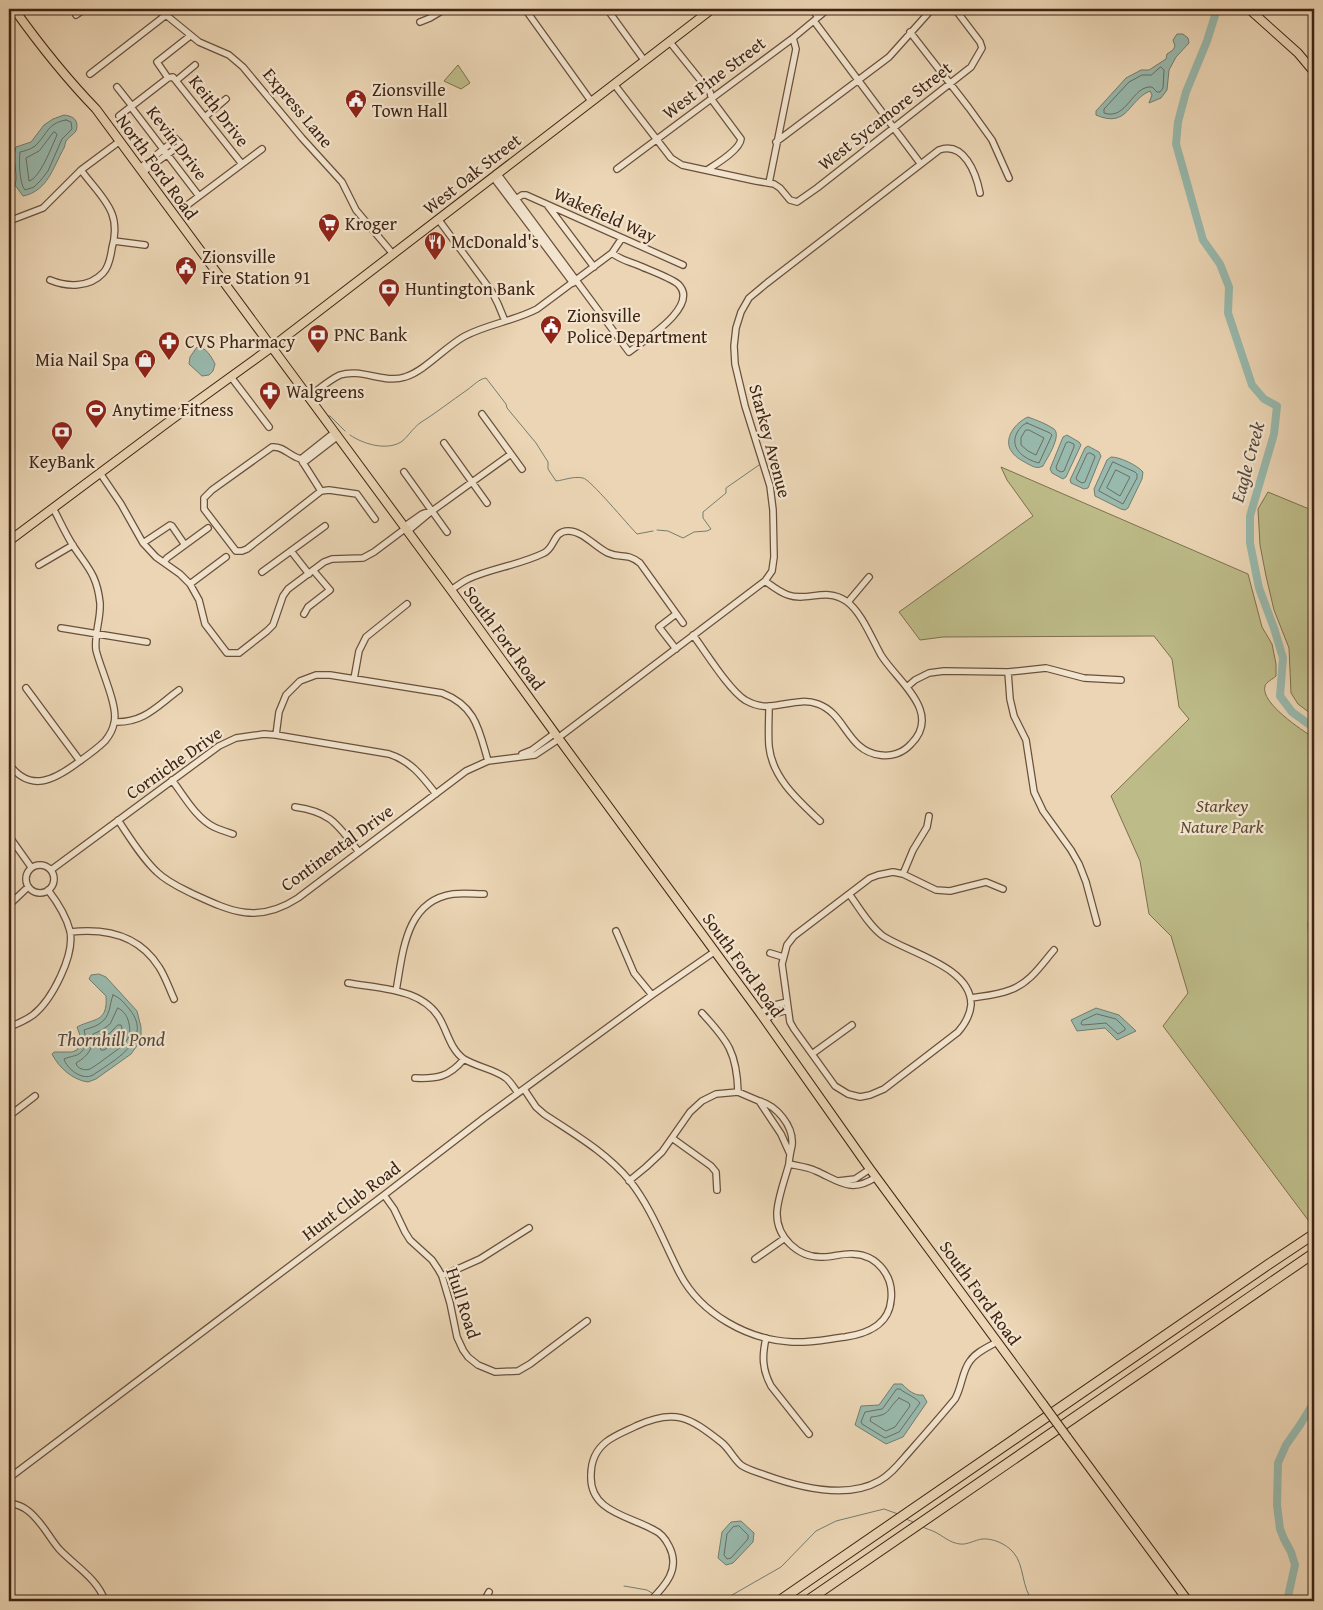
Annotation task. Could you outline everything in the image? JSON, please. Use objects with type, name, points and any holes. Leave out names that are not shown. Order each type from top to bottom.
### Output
[{"type":"highway","points":[[779,1601],[1262,1268],[1313,1235]]},
{"type":"highway","points":[[806,1601],[1314,1253]]},
{"type":"highway","points":[[1288,1271],[1314,1257]]},
{"type":"main road","name":"North Ford Road","points":[[14,9],[35,38],[96,109],[272,347]]},
{"type":"main road","name":"West Oak Street","points":[[9,541],[272,347],[712,9]]},
{"type":"main road","points":[[1249,9],[1294,50],[1314,72]]},
{"type":"main road","name":"South Ford Road","points":[[272,347],[760,1013],[870,1169],[1188,1601]]},
{"type":"street","points":[[76,15],[85,9]]},
{"type":"street","name":"Express Lane","points":[[154,9],[166,15],[199,42],[229,55],[243,67],[302,138],[342,182],[356,210],[392,254]]},
{"type":"street","points":[[420,22],[445,9]]},
{"type":"street","points":[[525,9],[591,101]]},
{"type":"street","points":[[607,9],[644,60]]},
{"type":"street","points":[[812,9],[816,19],[920,163]]},
{"type":"street","name":"West Pine Street","points":[[617,169],[793,38],[828,9]]},
{"type":"street","points":[[776,142],[889,57],[932,9]]},
{"type":"street","name":"West Sycamore Street","points":[[769,183],[777,186],[790,200],[800,201],[971,67],[982,48],[980,42],[956,9]]},
{"type":"street","points":[[90,74],[166,15]]},
{"type":"street","points":[[910,32],[992,140],[1009,178]]},
{"type":"street","name":"Keith Drive","points":[[190,36],[157,62],[173,78],[242,164]]},
{"type":"street","points":[[614,84],[676,162],[682,165],[769,183],[796,49],[793,38]]},
{"type":"street","points":[[670,41],[710,92],[711,98],[741,139],[741,144],[737,149],[707,170]]},
{"type":"street","points":[[119,116],[195,65]]},
{"type":"street","name":"Kevin Drive","points":[[117,87],[199,196]]},
{"type":"street","points":[[205,117],[226,100]]},
{"type":"street","points":[[9,222],[42,208],[81,170],[120,141]]},
{"type":"street","points":[[186,206],[262,149]]},
{"type":"street","name":"Starkey Avenue","points":[[765,581],[772,571],[774,558],[773,510],[770,486],[752,432],[738,380],[734,346],[736,328],[741,312],[749,298],[765,285],[920,163],[942,149],[955,150],[962,154],[978,180],[980,193]]},
{"type":"street","points":[[141,170],[165,151]]},
{"type":"street","points":[[50,280],[62,285],[74,286],[94,280],[104,272],[111,255],[114,241],[112,214],[81,170]]},
{"type":"street","points":[[495,175],[516,199],[574,282]]},
{"type":"street","points":[[495,175],[574,282],[629,352],[678,312],[683,300],[682,291],[678,284],[636,264],[620,260],[612,253]]},
{"type":"street","name":"Wakefield Way","points":[[516,199],[526,195],[683,266]]},
{"type":"street","points":[[548,206],[594,267]]},
{"type":"street","points":[[438,219],[492,292],[505,321]]},
{"type":"street","points":[[308,397],[334,378],[345,374],[394,379],[404,378],[419,370],[465,336],[537,309],[612,253],[622,238]]},
{"type":"street","points":[[114,241],[144,245]]},
{"type":"street","points":[[232,377],[269,427]]},
{"type":"street","points":[[482,414],[522,469]]},
{"type":"street","points":[[302,461],[336,434]]},
{"type":"street","points":[[444,443],[487,503]]},
{"type":"street","points":[[321,491],[302,461],[293,457],[283,448],[272,447],[212,490],[204,498],[204,509],[236,551],[239,552],[247,549],[321,491],[329,490],[357,494],[375,519]]},
{"type":"street","points":[[100,474],[150,552],[180,574],[190,584],[199,600],[205,624],[225,651],[233,654],[239,653],[273,625],[283,596],[288,589],[324,562],[332,559],[363,558],[374,552],[422,514],[432,511],[511,454]]},
{"type":"street","points":[[404,472],[447,532]]},
{"type":"street","points":[[9,764],[17,774],[24,778],[41,781],[55,778],[105,741],[115,722],[111,700],[95,643],[100,605],[96,582],[92,571],[73,545],[53,508]]},
{"type":"street","points":[[143,543],[170,525],[185,545]]},
{"type":"street","points":[[262,572],[325,526]]},
{"type":"street","points":[[164,562],[208,528]]},
{"type":"street","points":[[451,590],[468,579],[537,557],[549,551],[556,536],[566,531],[576,532],[607,553],[614,556],[626,555],[640,563],[683,623]]},
{"type":"street","points":[[39,565],[73,545]]},
{"type":"street","points":[[291,551],[330,590],[308,607],[304,614]]},
{"type":"street","points":[[190,584],[226,557]]},
{"type":"street","points":[[848,602],[869,577]]},
{"type":"street","points":[[557,737],[676,649],[693,635],[765,581],[788,595],[829,594],[848,602],[859,616],[885,662],[918,700],[920,707],[920,730],[912,744],[896,754],[879,756],[867,752],[854,742],[834,715],[822,706],[803,701],[769,706],[746,701],[735,692],[693,635]]},
{"type":"street","points":[[354,679],[359,651],[366,637],[407,604]]},
{"type":"street","points":[[676,614],[659,627],[676,649]]},
{"type":"street","points":[[61,628],[147,642]]},
{"type":"street","points":[[907,687],[922,676],[936,672],[1008,672],[1046,668],[1084,678],[1121,680]]},
{"type":"street","points":[[1008,672],[1010,699],[1014,716],[1026,740],[1034,792],[1043,812],[1079,864],[1098,923]]},
{"type":"street","points":[[276,735],[282,703],[290,690],[310,677],[322,675],[442,693],[452,697],[467,708],[476,722],[488,761]]},
{"type":"street","points":[[26,688],[80,761]]},
{"type":"street","points":[[115,722],[131,722],[142,718],[179,690]]},
{"type":"street","points":[[769,706],[769,746],[777,772],[792,793],[820,822]]},
{"type":"street","name":"Corniche Drive","points":[[51,870],[219,746],[236,738],[264,734],[276,735],[374,750],[394,755],[405,760],[416,769],[436,794]]},
{"type":"street","name":"Continental Drive","points":[[118,820],[153,868],[166,880],[220,907],[240,912],[260,912],[281,908],[298,898],[466,771],[488,761],[518,756],[557,737]]},
{"type":"street","points":[[172,780],[199,816],[215,828],[234,834]]},
{"type":"street","points":[[295,807],[309,809],[327,816],[335,822],[359,852]]},
{"type":"street","points":[[903,874],[913,850],[927,827],[929,816]]},
{"type":"street","points":[[9,836],[31,867]]},
{"type":"street","points":[[41,864],[51,870],[54,881],[48,890],[36,892],[28,887],[26,876],[31,867],[41,864]]},
{"type":"street","points":[[849,894],[877,931],[890,940],[953,971],[964,982],[971,998],[969,1015],[965,1024],[958,1032],[884,1089],[870,1095],[860,1096],[841,1090],[831,1081],[790,1022],[782,972],[783,957],[787,946],[794,936],[849,894],[870,878],[878,874],[893,872],[903,874],[936,890],[950,891],[986,882],[1004,890]]},
{"type":"street","points":[[9,904],[28,887]]},
{"type":"street","points":[[9,1027],[32,1016],[38,1010],[50,995],[67,958],[70,932],[64,912],[48,890]]},
{"type":"street","points":[[396,991],[406,937],[411,924],[419,913],[431,902],[447,896],[484,894]]},
{"type":"street","points":[[70,932],[104,931],[134,942],[151,956],[160,967],[174,999]]},
{"type":"street","points":[[616,931],[634,973],[652,995]]},
{"type":"street","points":[[971,998],[1010,991],[1022,985],[1032,977],[1054,950]]},
{"type":"street","name":"Hunt Club Road","points":[[9,1478],[518,1093],[714,952]]},
{"type":"street","points":[[770,953],[783,957]]},
{"type":"street","points":[[348,983],[414,995],[432,1007],[438,1015],[458,1054],[464,1059],[506,1078],[518,1093]]},
{"type":"street","points":[[760,1013],[787,1002]]},
{"type":"street","points":[[765,1020],[774,1014],[788,1010]]},
{"type":"street","points":[[702,1013],[722,1036],[732,1054],[737,1074],[738,1092]]},
{"type":"street","points":[[812,1054],[852,1025]]},
{"type":"street","points":[[414,1078],[444,1076],[455,1069],[464,1059]]},
{"type":"street","points":[[524,1089],[536,1107],[544,1114],[602,1154],[629,1180],[648,1208],[680,1274],[689,1288],[705,1305],[727,1322],[766,1338],[804,1342],[859,1335],[877,1326],[885,1318],[891,1303],[891,1284],[884,1271],[875,1261],[853,1254],[826,1258],[808,1255],[796,1250],[781,1231],[777,1213],[789,1164],[792,1139],[787,1125],[772,1106],[738,1092],[716,1094],[702,1101],[690,1112],[655,1159],[629,1180]]},
{"type":"street","points":[[9,1116],[35,1096]]},
{"type":"street","points":[[759,1101],[782,1134],[790,1154]]},
{"type":"street","points":[[672,1138],[711,1166],[716,1172],[717,1190]]},
{"type":"street","points":[[789,1164],[811,1169],[844,1184],[858,1185],[876,1177]]},
{"type":"street","points":[[838,1182],[855,1178],[870,1169]]},
{"type":"street","name":"Hull Road","points":[[384,1195],[394,1209],[404,1232],[432,1260],[442,1276],[455,1330],[463,1350],[468,1358],[478,1365],[495,1372],[518,1371],[587,1321]]},
{"type":"street","points":[[442,1276],[480,1260],[529,1228]]},
{"type":"street","points":[[754,1259],[785,1238]]},
{"type":"street","points":[[766,1338],[763,1364],[767,1380],[809,1434]]},
{"type":"street","points":[[650,1601],[668,1581],[673,1568],[673,1555],[661,1535],[653,1529],[608,1509],[594,1492],[590,1480],[593,1462],[600,1448],[610,1438],[654,1418],[662,1416],[677,1417],[689,1420],[721,1442],[738,1461],[752,1470],[799,1486],[840,1491],[860,1489],[880,1481],[896,1467],[955,1399],[972,1359],[997,1342]]},
{"type":"street","points":[[9,1503],[26,1509],[37,1518],[59,1548],[92,1579],[103,1594],[105,1601]]},
{"type":"street","points":[[484,1601],[489,1592]]},
{"type":"green space","points":[[458,65],[470,83],[461,89],[444,81]]},
{"type":"green space","name":"Starkey Nature Park","points":[[1001,467],[1248,574],[1262,627],[1272,644],[1276,664],[1276,676],[1265,686],[1265,693],[1275,708],[1314,738],[1314,893],[1308,923],[1310,962],[1314,973],[1314,1215],[1308,1220],[1163,1026],[1188,993],[1171,936],[1149,914],[1140,861],[1111,796],[1189,719],[1179,707],[1172,659],[1154,636],[943,637],[920,640],[899,612],[1033,516],[1007,480]]},
{"type":"green space","points":[[1268,492],[1314,511],[1314,716],[1298,704],[1291,693],[1289,648],[1274,610],[1266,576],[1260,545],[1258,509]]},
{"type":"water","points":[[1177,34],[1183,34],[1188,38],[1189,43],[1176,57],[1169,70],[1167,90],[1161,98],[1149,103],[1152,95],[1150,91],[1143,95],[1121,116],[1107,118],[1096,115],[1096,111],[1126,78],[1141,70],[1149,70],[1166,59],[1167,54],[1175,46],[1173,40]]},
{"type":"water","points":[[64,115],[75,119],[77,123],[76,131],[66,141],[53,170],[44,184],[23,196],[15,185],[14,157],[16,147],[31,142],[44,125]]},
{"type":"water","points":[[197,347],[206,350],[215,364],[213,371],[209,375],[202,376],[189,364],[190,357]]},
{"type":"water","points":[[1028,417],[1048,425],[1056,432],[1055,442],[1043,466],[1032,466],[1020,459],[1009,447],[1010,437],[1015,427]]},
{"type":"water","points":[[1067,435],[1081,445],[1066,477],[1063,479],[1052,473],[1050,469],[1063,437]]},
{"type":"water","points":[[1088,446],[1099,452],[1101,456],[1088,488],[1084,489],[1071,483],[1070,480],[1085,448]]},
{"type":"water","points":[[1111,457],[1128,462],[1143,472],[1142,479],[1128,508],[1125,510],[1095,496],[1094,489],[1107,460]]},
{"type":"water","name":"Thornhill Pond","points":[[99,974],[106,977],[137,1011],[141,1027],[141,1037],[131,1054],[96,1079],[88,1082],[77,1079],[67,1072],[58,1064],[52,1054],[54,1052],[72,1052],[77,1050],[82,1041],[77,1027],[99,1018],[105,1011],[106,996],[89,979],[91,975]]},
{"type":"water","points":[[1096,1008],[1119,1015],[1136,1031],[1117,1040],[1105,1028],[1077,1031],[1071,1020]]},
{"type":"water","points":[[894,1384],[902,1384],[914,1394],[923,1395],[927,1402],[903,1437],[886,1444],[855,1425],[861,1406],[879,1405]]},
{"type":"water","points":[[741,1521],[754,1533],[753,1542],[733,1563],[726,1565],[718,1558],[722,1532],[731,1522]]},
{"type":"waterway","name":"Eagle Creek","points":[[1217,9],[1207,41],[1186,92],[1178,122],[1176,144],[1203,240],[1220,264],[1229,287],[1228,313],[1252,385],[1264,399],[1277,406],[1274,434],[1250,516],[1250,543],[1259,588],[1283,658],[1280,696],[1292,712],[1314,728]]},
{"type":"waterway","points":[[350,435],[375,445],[395,445],[403,441],[420,423],[486,378],[507,408],[536,443],[548,462],[548,469],[556,481],[572,478],[587,480],[637,534],[653,531]]},
{"type":"waterway","points":[[328,416],[345,431]]},
{"type":"waterway","points":[[657,530],[668,531],[683,538],[694,532],[711,529],[703,518],[703,512],[726,493],[726,488],[759,465]]},
{"type":"waterway","name":"Eagle Creek","points":[[1314,922],[1314,948]]},
{"type":"waterway","name":"Eagle Creek","points":[[1287,1601],[1295,1565],[1280,1529],[1277,1505],[1278,1463],[1286,1445],[1314,1402]]},
{"type":"waterway","points":[[712,1601],[725,1599],[781,1567],[816,1531],[836,1521],[884,1509],[898,1514]]},
{"type":"waterway","points":[[906,1519],[913,1522]]},
{"type":"waterway","points":[[921,1526],[960,1544],[986,1539],[1007,1546],[1020,1563],[1026,1590],[1033,1601]]},
{"type":"waterway","points":[[624,1586],[647,1590],[652,1593]]},
{"type":"waterway","points":[[658,1598],[666,1601]]},
{"type":"place","name":"Zionsville Town Hall","points":[[356,119]]},
{"type":"place","name":"Kroger","points":[[329,243]]},
{"type":"place","name":"McDonald's","points":[[435,261]]},
{"type":"place","name":"Zionsville Fire Station 91","points":[[186,286]]},
{"type":"place","name":"Huntington Bank","points":[[389,308]]},
{"type":"place","name":"Zionsville Police Department","points":[[551,345]]},
{"type":"place","name":"PNC Bank","points":[[318,354]]},
{"type":"place","name":"CVS Pharmacy","points":[[169,361]]},
{"type":"place","name":"Mia Nail Spa","points":[[145,379]]},
{"type":"place","name":"Walgreens","points":[[270,411]]},
{"type":"place","name":"Anytime Fitness","points":[[96,429]]},
{"type":"place","name":"KeyBank","points":[[62,451]]}]
